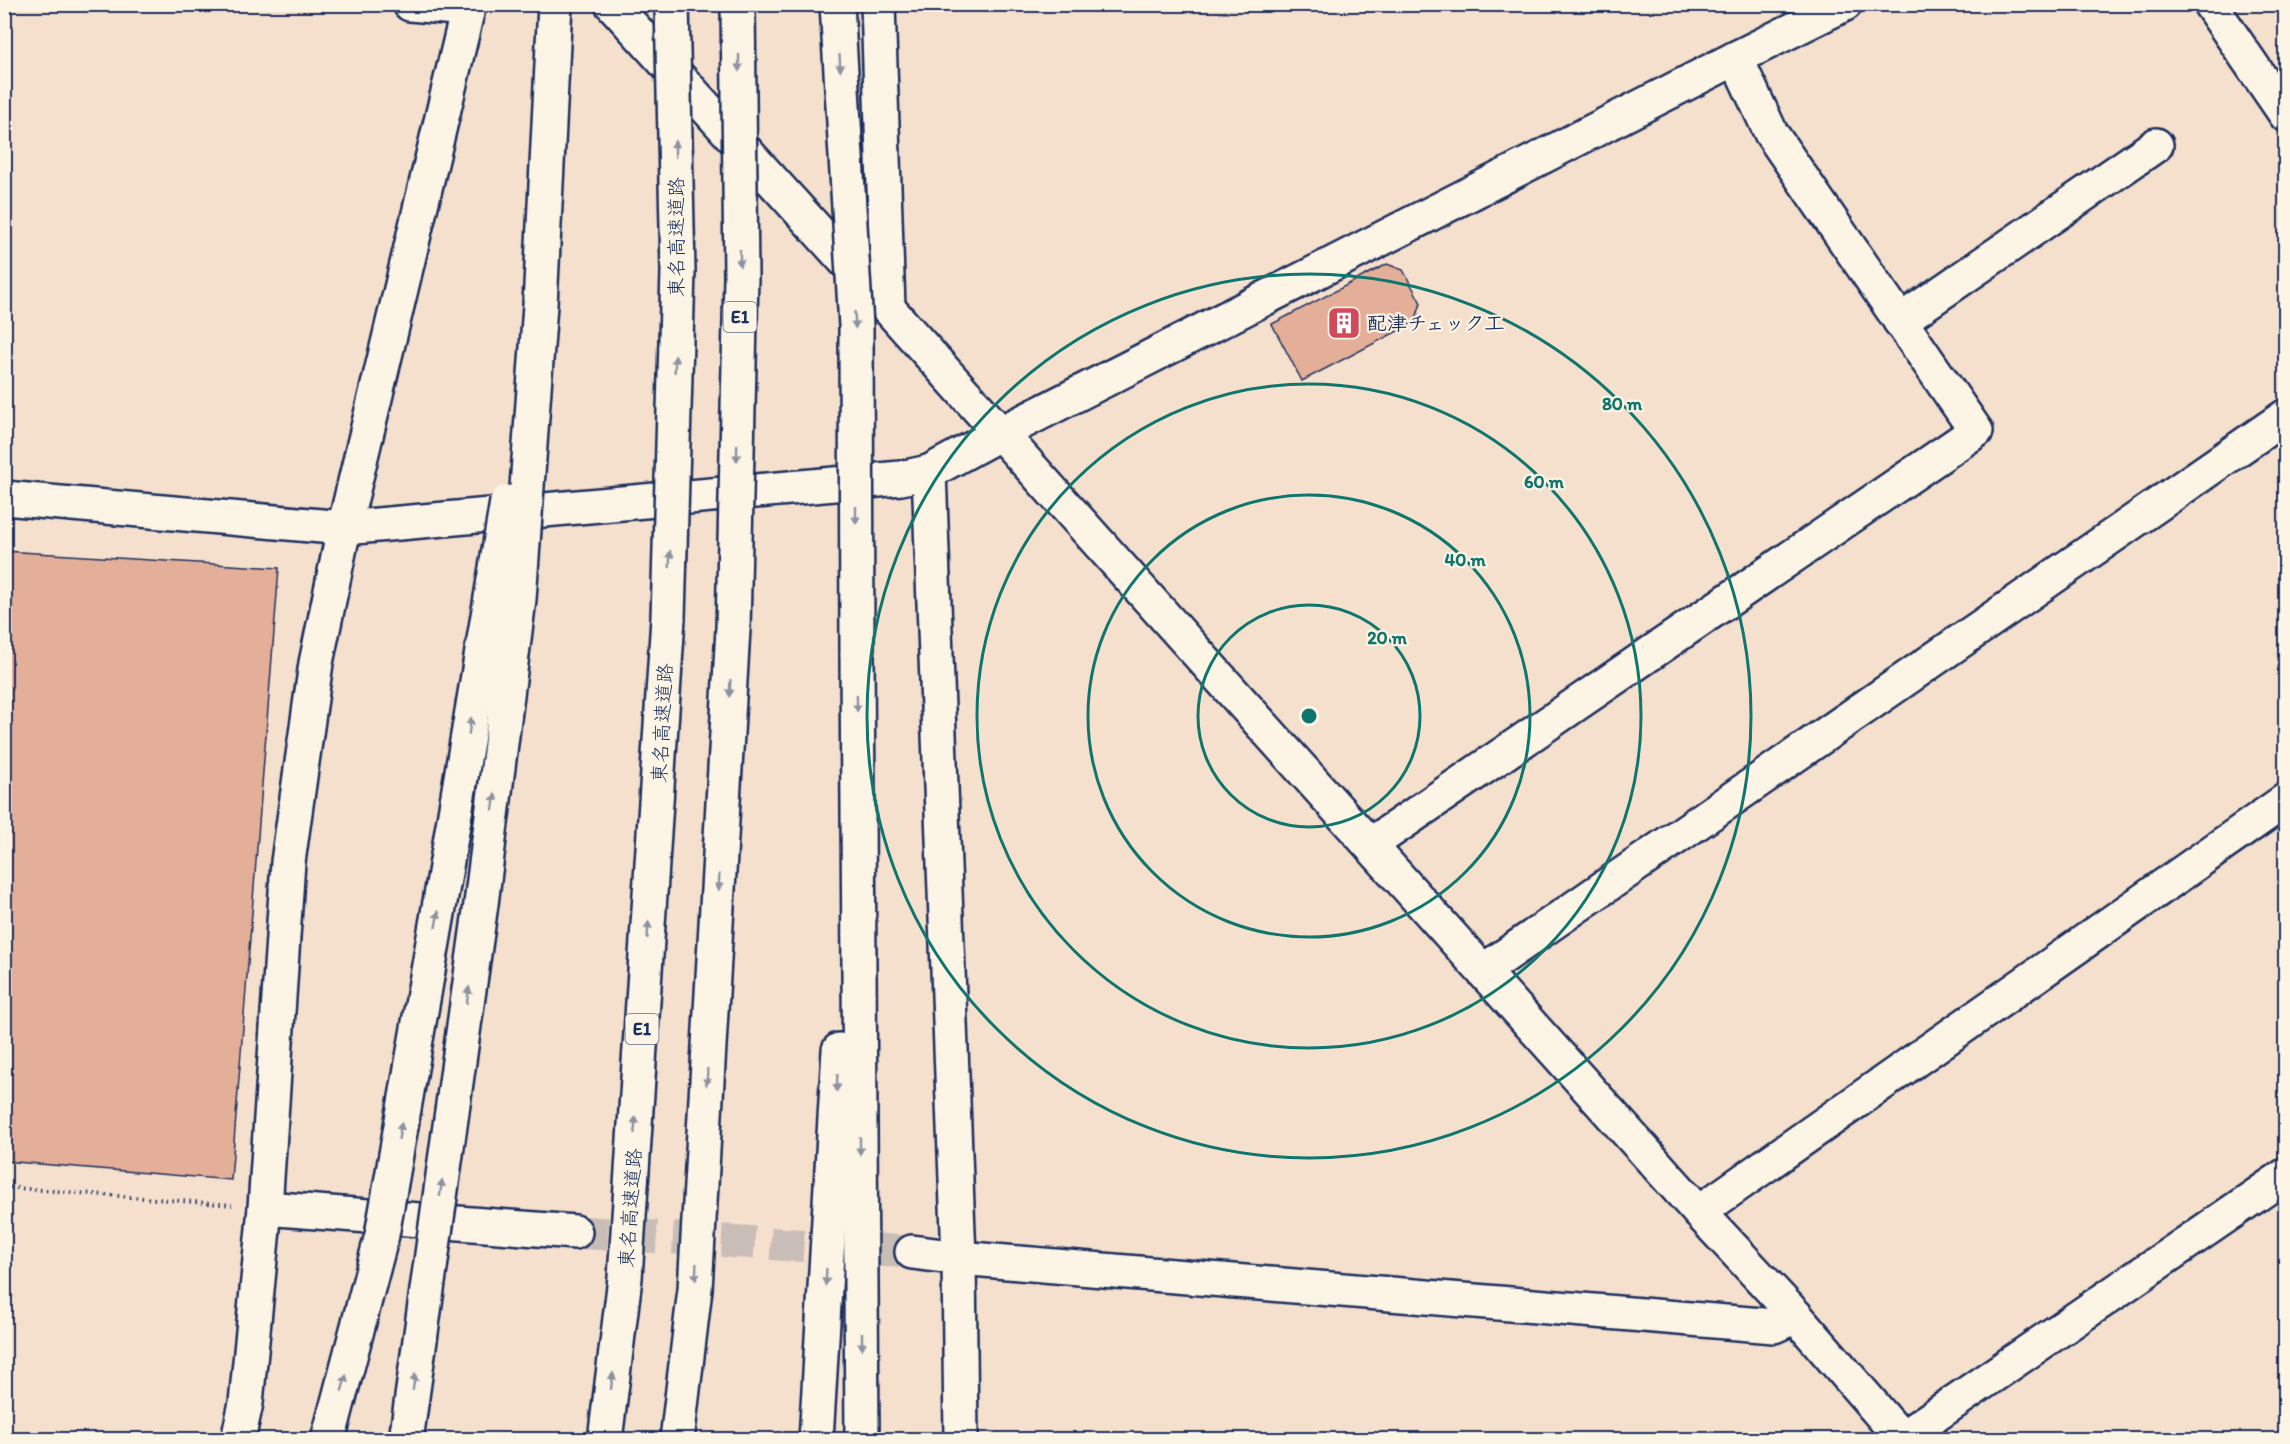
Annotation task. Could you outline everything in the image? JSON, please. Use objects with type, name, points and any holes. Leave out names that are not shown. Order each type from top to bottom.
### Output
[{"type":"main road","points":[[238,1440],[246,1403],[265,1208],[288,862],[316,663],[344,528],[468,7],[410,4]]},
{"type":"main road","points":[[406,1440],[478,927],[518,611],[540,305],[555,4]]},
{"type":"main road","points":[[612,4],[888,308],[1699,1212],[1796,1316],[1903,1439],[2286,1174]]},
{"type":"main road","name":"東名高速道路","points":[[605,1440],[625,1278],[668,618],[678,271],[672,4]]},
{"type":"main road","name":"E1","points":[[677,1440],[694,1289],[733,629],[741,277],[738,4]]},
{"type":"main road","points":[[837,4],[856,326],[862,1440]]},
{"type":"main road","points":[[878,4],[888,308]]},
{"type":"main road","points":[[4,498],[344,528],[901,478],[928,472],[1845,4]]},
{"type":"main road","points":[[2210,4],[2286,115]]},
{"type":"main road","points":[[1370,845],[1976,431],[1771,133],[1736,58]]},
{"type":"main road","points":[[1900,321],[2156,145]]},
{"type":"main road","points":[[328,1440],[382,1235],[540,305]]},
{"type":"main road","points":[[1483,971],[2286,416]]},
{"type":"main road","points":[[928,472],[959,1258],[961,1440]]},
{"type":"main road","points":[[816,1440],[858,752]]},
{"type":"main road","points":[[1699,1212],[2286,800]]},
{"type":"main road","points":[[265,1208],[575,1232]]},
{"type":"main road","points":[[912,1252],[959,1258],[1774,1326],[1796,1316]]},
{"type":"path","points":[[4,1187],[265,1208]]},
{"type":"building","name":"配津チェック工","points":[[1387,264],[1403,270],[1421,303],[1415,322],[1302,381],[1272,324]]},
{"type":"building","points":[[4,551],[279,568],[231,1180],[4,1161]]},
{"type":"tunnel","points":[[575,1232],[912,1252]]},
{"type":"place","name":"配津チェック工","points":[[1344,323]]}]
